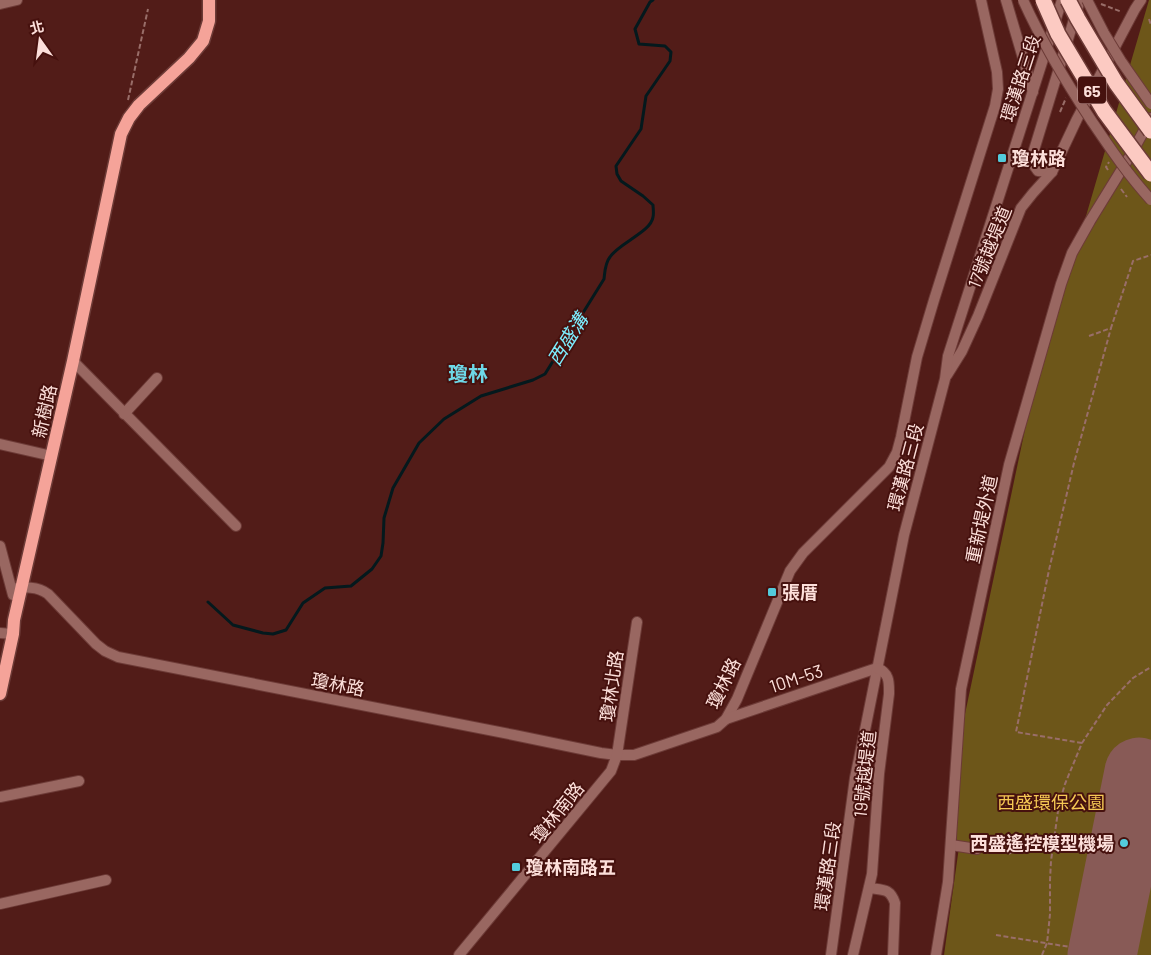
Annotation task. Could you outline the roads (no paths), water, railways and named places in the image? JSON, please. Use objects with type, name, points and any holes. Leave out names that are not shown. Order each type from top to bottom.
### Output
[{"type":"highway","name":"65","points":[[1043,0],[1058,34],[1104,110],[1151,174]]},
{"type":"highway","name":"65","points":[[1068,0],[1116,83],[1151,131]]},
{"type":"main road","name":"新樹路","points":[[0,694],[13,634],[17,588],[52,456],[121,134],[139,105],[189,58],[203,41],[209,21],[209,0]]},
{"type":"street","points":[[0,4],[17,0]]},
{"type":"street","name":"瓊林路","points":[[17,588],[34,588],[48,594],[96,644],[118,657],[601,753],[634,755],[717,727],[726,719],[737,699],[790,571],[803,553],[889,467],[897,452],[917,357],[998,89],[997,72],[980,0]]},
{"type":"street","points":[[1006,0],[1033,92]]},
{"type":"street","points":[[1023,0],[1032,22],[1065,81],[1114,154],[1137,185],[1151,200]]},
{"type":"street","name":"環漢路三段","points":[[831,955],[855,778],[904,535],[945,379],[948,356],[1062,0]]},
{"type":"street","points":[[1052,172],[1038,171],[1033,164],[1034,150],[1080,0]]},
{"type":"street","points":[[1087,0],[1121,61],[1151,104]]},
{"type":"street","name":"17號越堤道","points":[[945,379],[962,351],[978,316],[1021,208],[1052,172],[1076,119],[1141,0]]},
{"type":"street","name":"重新堤外道","points":[[936,955],[948,882],[961,689],[1009,465],[1061,284],[1072,253],[1151,118]]},
{"type":"street","points":[[73,362],[236,526]]},
{"type":"street","points":[[124,414],[157,378]]},
{"type":"street","points":[[0,444],[52,456]]},
{"type":"street","points":[[0,546],[17,588]]},
{"type":"street","name":"瓊林北路","points":[[617,755],[637,622]]},
{"type":"street","points":[[0,632],[13,634]]},
{"type":"street","name":"10M-53","points":[[726,719],[877,668]]},
{"type":"street","name":"19號越堤道","points":[[852,955],[872,874],[878,774],[889,689],[888,675],[883,670],[877,668]]},
{"type":"street","name":"瓊林南路","points":[[459,955],[611,771],[617,755]]},
{"type":"street","points":[[0,797],[79,781]]},
{"type":"street","points":[[951,845],[977,849]]},
{"type":"street","points":[[0,904],[106,880]]},
{"type":"street","points":[[869,888],[888,891],[893,896],[895,903],[893,955]]},
{"type":"waterway","name":"西盛溝","points":[[208,602],[233,625],[273,634],[286,630],[303,603],[325,588],[351,586],[372,569],[381,556],[384,518],[393,488],[419,443],[444,419],[481,396],[533,380],[545,374],[604,279],[608,259],[620,247],[647,228],[653,217],[653,205],[621,181],[617,174],[616,166],[641,129],[646,96],[670,61],[671,52],[665,46],[639,44],[635,29],[653,0]]},
{"type":"place","name":"瓊林路","points":[[1002,158]]},
{"type":"place","name":"張厝","points":[[772,592]]},
{"type":"place","name":"西盛遙控模型機場","points":[[1124,843]]},
{"type":"place","name":"瓊林南路五","points":[[516,867]]},
{"type":"district","name":"瓊林","points":[[468,373]]},
{"type":"park label","name":"西盛環保公園","points":[[1051,802]]}]
